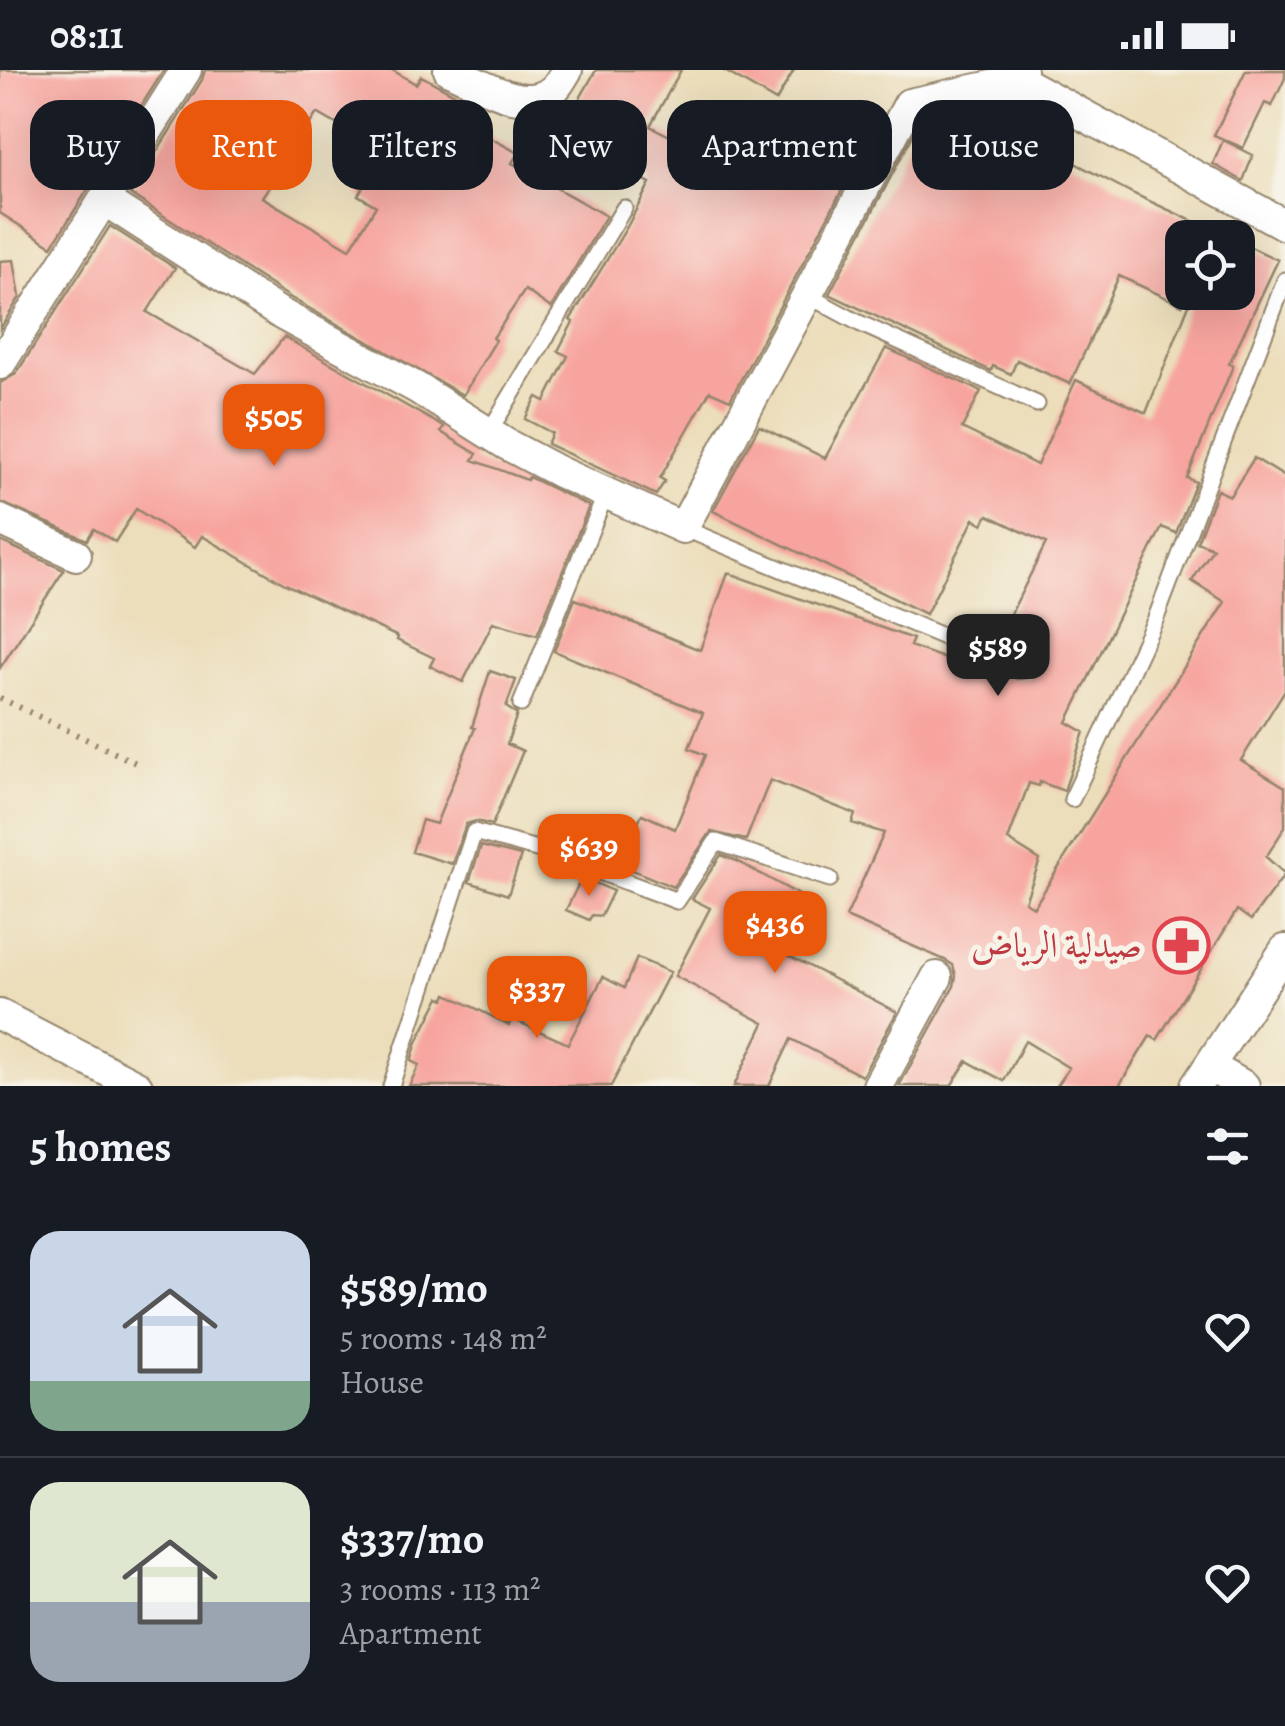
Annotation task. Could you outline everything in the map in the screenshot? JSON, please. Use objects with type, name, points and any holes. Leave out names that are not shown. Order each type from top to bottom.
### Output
[{"type":"street","points":[[0,364],[186,70]]},
{"type":"street","points":[[449,70],[534,101],[554,90],[567,70]]},
{"type":"street","points":[[104,200],[281,314],[559,472],[684,528],[908,104],[1020,75],[1285,225]]},
{"type":"street","points":[[0,520],[76,554]]},
{"type":"street","points":[[1244,1086],[1202,1076],[1285,950]]},
{"type":"street","points":[[878,1086],[936,977]]},
{"type":"street","points":[[0,1015],[136,1086]]},
{"type":"lane","points":[[489,432],[624,208]]},
{"type":"lane","points":[[1072,799],[1156,618],[1285,280]]},
{"type":"lane","points":[[809,296],[859,324],[1037,404]]},
{"type":"lane","points":[[521,704],[606,493]]},
{"type":"lane","points":[[684,528],[1021,669]]},
{"type":"lane","points":[[391,1086],[474,832],[544,851],[677,901],[716,842],[830,879]]},
{"type":"path","points":[[0,698],[140,766]]},
{"type":"building","points":[[0,70],[164,70],[145,100],[30,100],[30,190],[88,190],[52,246],[0,213]]},
{"type":"building","points":[[205,70],[392,70],[416,84],[421,76],[460,97],[332,100],[332,122],[317,113],[312,121],[312,100],[189,100]]},
{"type":"building","points":[[596,70],[681,70],[650,126],[667,135],[667,190],[842,190],[730,400],[710,391],[660,478],[665,481],[656,495],[547,444],[552,433],[525,419],[537,397],[545,401],[568,356],[558,351],[573,322],[570,320],[650,183],[647,100],[579,100]]},
{"type":"building","points":[[723,70],[794,70],[774,100]]},
{"type":"building","points":[[1246,70],[1285,70],[1285,78],[1272,106],[1265,103],[1243,148],[1214,135]]},
{"type":"building","points":[[175,123],[175,190],[267,190],[262,197],[350,249],[376,206],[358,195],[361,190],[493,190],[493,139],[513,150],[513,190],[560,190],[606,216],[551,308],[525,290],[493,338],[496,340],[463,395],[291,298],[130,194],[133,190],[155,190],[155,154]]},
{"type":"building","points":[[912,137],[912,190],[1074,190],[1074,163],[1190,220],[1165,220],[1165,297],[1119,276],[1070,384],[1017,360],[1011,374],[993,366],[991,371],[829,294],[884,190],[892,190],[892,175]]},
{"type":"building","points":[[1223,140],[1253,155],[1243,181],[1213,164]]},
{"type":"building","points":[[110,226],[175,268],[147,312],[255,374],[284,337],[444,427],[441,432],[477,454],[473,460],[527,480],[529,477],[589,506],[537,635],[493,622],[463,682],[430,666],[434,658],[397,640],[398,637],[285,584],[202,536],[195,547],[136,509],[115,542],[94,529],[87,540],[0,502],[0,383],[16,374]]},
{"type":"building","points":[[1255,249],[1278,260],[1255,309]]},
{"type":"building","points":[[14,260],[20,297],[0,329],[0,261]]},
{"type":"building","points":[[1187,310],[1254,310],[1229,364],[1233,366],[1187,478],[1196,482],[1176,533],[1162,527],[1067,722],[1084,732],[1064,791],[1040,782],[1039,786],[1029,783],[1008,840],[1040,860],[1025,902],[1034,907],[1225,602],[1192,581],[1213,548],[1197,542],[1217,490],[1230,496],[1254,458],[1285,477],[1285,690],[1241,760],[1285,787],[1285,827],[1266,857],[1285,874],[1251,920],[1237,910],[1157,1040],[1150,1036],[1119,1086],[1057,1086],[1069,1068],[1025,1041],[1004,1081],[967,1061],[951,1086],[899,1086],[956,976],[953,965],[945,960],[846,917],[884,833],[852,823],[855,814],[770,780],[746,840],[711,832],[673,887],[618,864],[642,814],[675,829],[705,755],[689,748],[703,713],[554,651],[575,599],[700,650],[728,573],[913,639],[910,646],[982,672],[985,666],[1017,679],[1027,678],[1032,672],[1029,661],[995,646],[1046,543],[988,515],[983,524],[974,519],[926,614],[713,511],[759,426],[825,458],[886,348],[981,391],[962,428],[1037,465],[1076,380],[1146,413]]},
{"type":"building","points":[[0,541],[64,570],[0,668]]},
{"type":"building","points":[[490,671],[516,680],[506,707],[517,714],[507,744],[523,751],[492,825],[476,821],[466,824],[452,864],[412,852],[422,820],[436,824],[475,728],[472,727]]},
{"type":"building","points":[[481,846],[521,856],[508,895],[469,882]]},
{"type":"building","points":[[721,855],[812,902],[784,953],[897,1012],[862,1076],[791,1039],[769,1086],[734,1086],[764,1023],[675,976],[710,908],[692,899]]},
{"type":"building","points":[[582,877],[613,891],[601,916],[592,915],[589,920],[566,910]]},
{"type":"building","points":[[637,958],[670,972],[611,1086],[409,1086],[419,1065],[411,1061],[417,1042],[440,997],[445,999],[447,994],[509,1025],[512,1019],[568,1044],[603,977],[624,988]]},
{"type":"place","name":"صيدلية الرياض","points":[[1181,945]]}]
